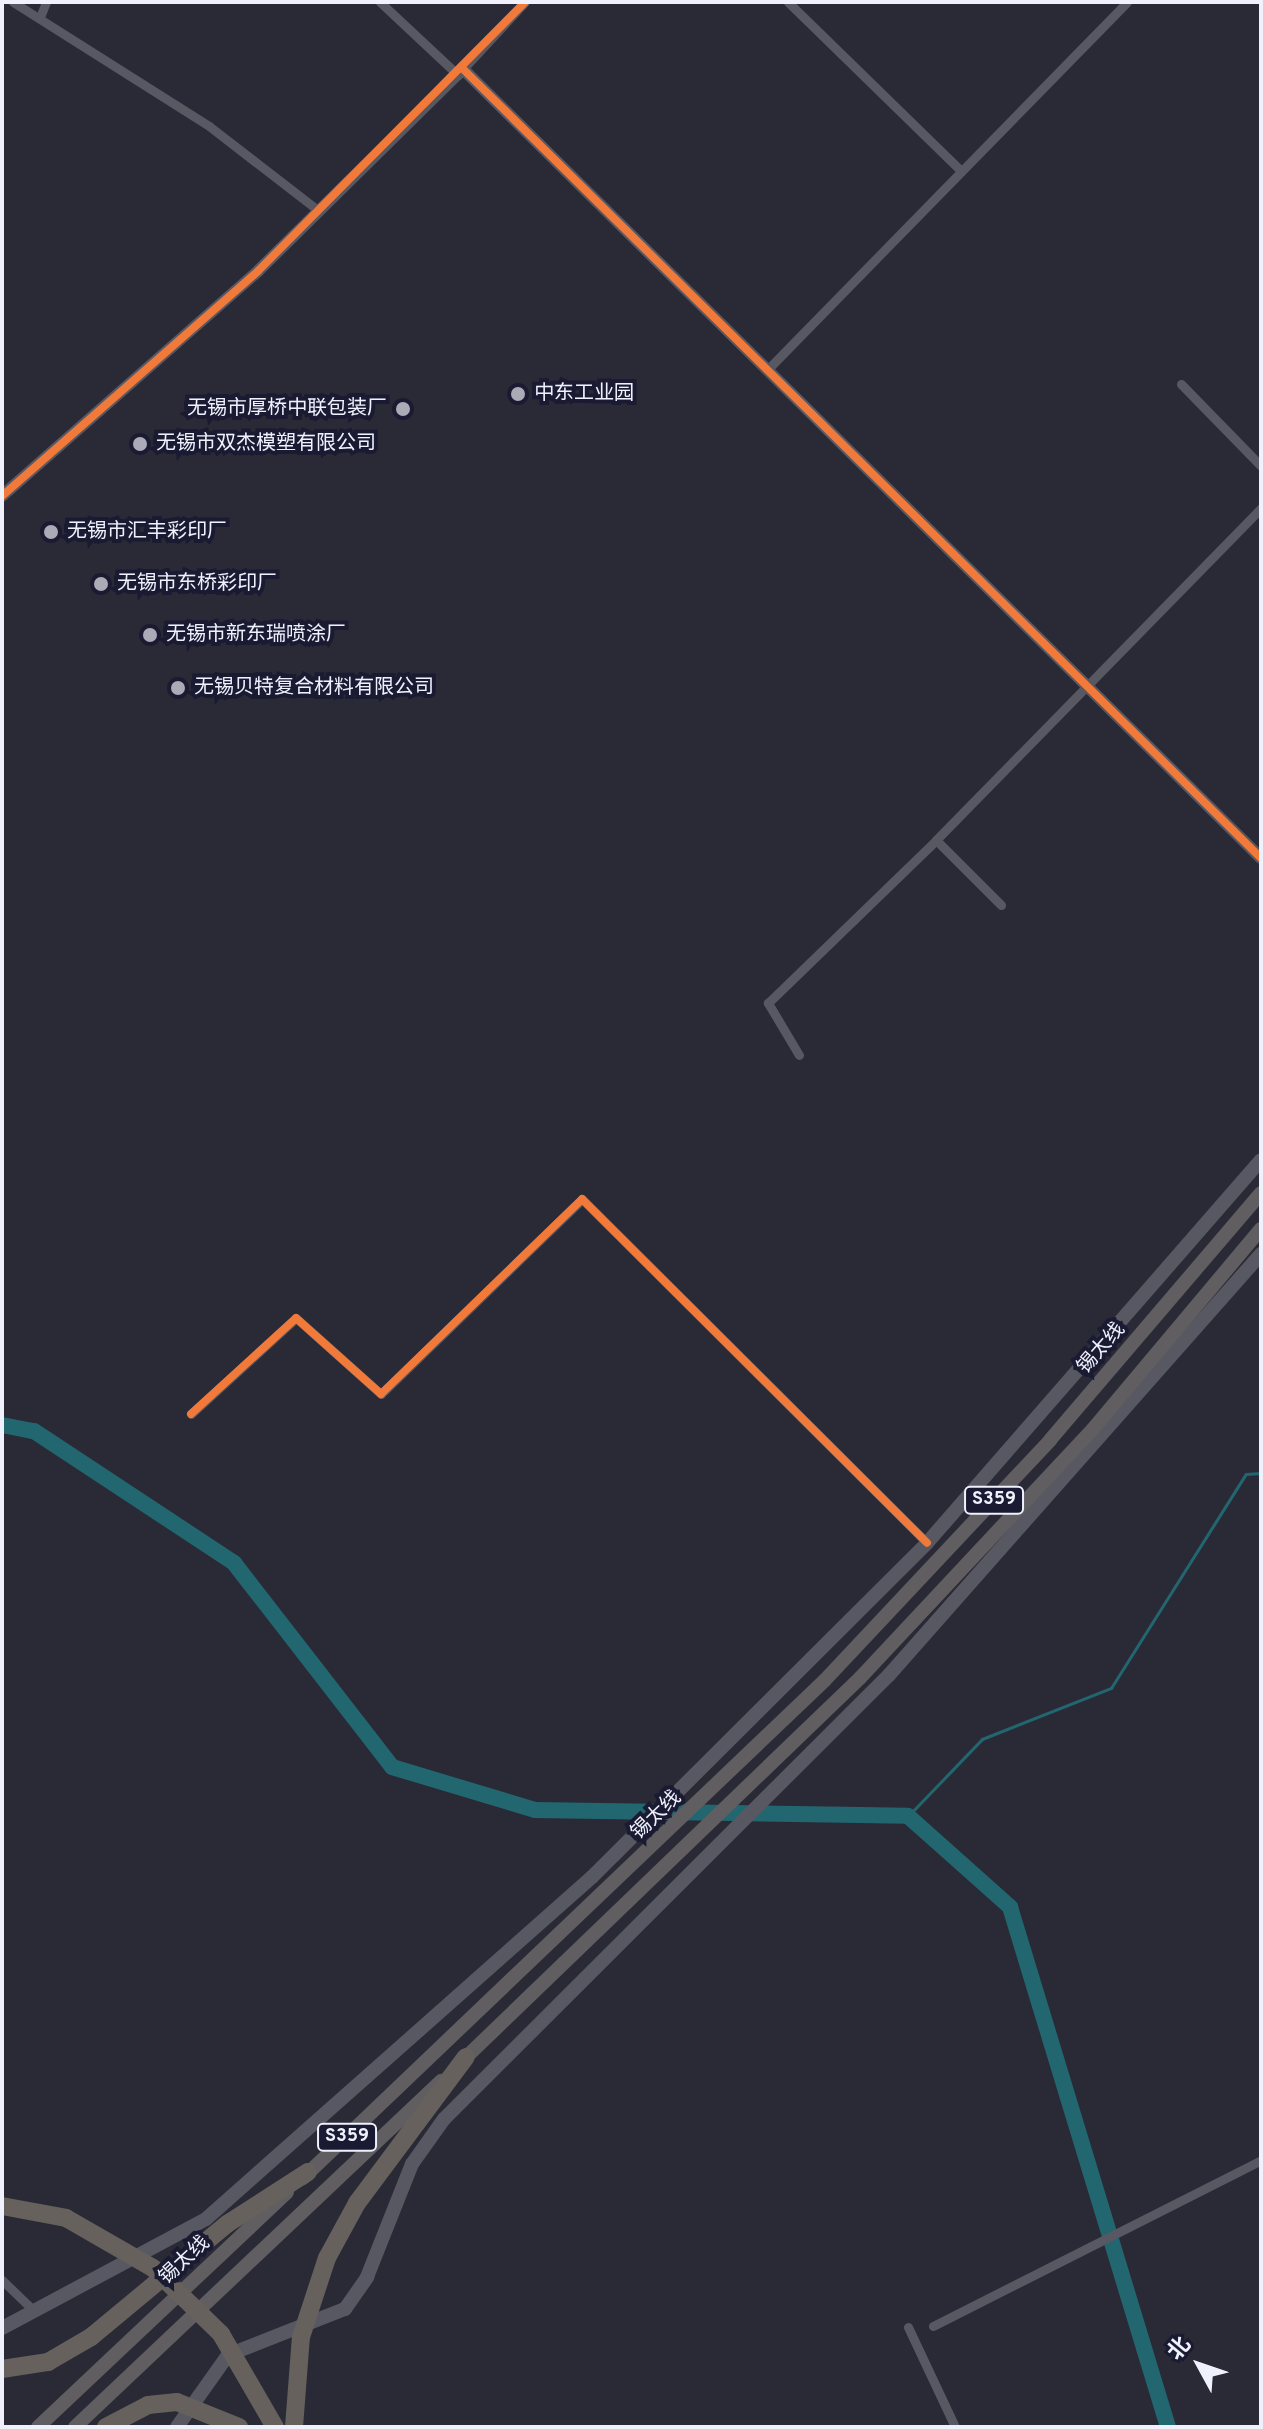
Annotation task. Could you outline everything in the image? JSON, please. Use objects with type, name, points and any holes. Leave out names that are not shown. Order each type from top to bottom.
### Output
[{"type":"highway","points":[[294,2427],[301,2337],[307,2313],[357,2203],[466,2057]]},
{"type":"highway","points":[[2,2369],[48,2362],[91,2337],[227,2224],[308,2172]]},
{"type":"highway","points":[[2,2206],[65,2224],[140,2272],[180,2306],[213,2343],[268,2424]]},
{"type":"highway","points":[[2,2219],[65,2224]]},
{"type":"highway","points":[[106,2427],[148,2405],[177,2402],[197,2405],[239,2427]]},
{"type":"main road","points":[[2,2328],[206,2219],[641,1831],[927,1543],[1261,1160]]},
{"type":"main road","name":"锡太线","points":[[38,2427],[711,1792],[1050,1440],[1261,1193]]},
{"type":"main road","name":"S359","points":[[75,2427],[746,1791],[1083,1440],[1261,1229]]},
{"type":"main road","points":[[177,2427],[228,2355],[345,2309],[367,2277],[412,2164],[444,2119],[769,1792],[1061,1488],[1261,1254]]},
{"type":"street","points":[[13,2],[209,126],[319,211]]},
{"type":"street","points":[[40,17],[46,2]]},
{"type":"street","points":[[380,2],[460,72],[769,368],[1261,858]]},
{"type":"street","points":[[2,496],[319,211],[460,72],[525,2]]},
{"type":"street","points":[[788,2],[961,171]]},
{"type":"street","points":[[769,368],[1127,2]]},
{"type":"street","points":[[1181,384],[1261,466]]},
{"type":"street","points":[[799,1055],[768,1003],[936,840],[1261,508]]},
{"type":"street","points":[[936,840],[1001,905]]},
{"type":"street","points":[[191,1414],[296,1318],[381,1394],[582,1199],[927,1543]]},
{"type":"street","points":[[933,2326],[1261,2160]]},
{"type":"street","points":[[2,2280],[34,2311]]},
{"type":"street","points":[[908,2327],[955,2427]]},
{"type":"waterway","points":[[2,1425],[34,1431],[234,1563],[392,1767],[535,1810],[908,1816],[1010,1907],[1168,2427]]},
{"type":"waterway","points":[[908,1816],[982,1739],[1111,1688],[1246,1474],[1261,1473]]},
{"type":"cycle path","points":[[2,496],[258,271],[525,2]]},
{"type":"cycle path","points":[[463,69],[1261,858]]},
{"type":"cycle path","points":[[191,1414],[296,1318],[381,1394],[582,1199],[927,1543]]},
{"type":"place","name":"中东工业园","points":[[518,394]]},
{"type":"place","name":"无锡市厚桥中联包装厂","points":[[403,409]]},
{"type":"place","name":"无锡市双杰模塑有限公司","points":[[140,444]]},
{"type":"place","name":"无锡市汇丰彩印厂","points":[[51,532]]},
{"type":"place","name":"无锡市东桥彩印厂","points":[[101,584]]},
{"type":"place","name":"无锡市新东瑞喷涂厂","points":[[150,635]]},
{"type":"place","name":"无锡贝特复合材料有限公司","points":[[178,688]]}]
